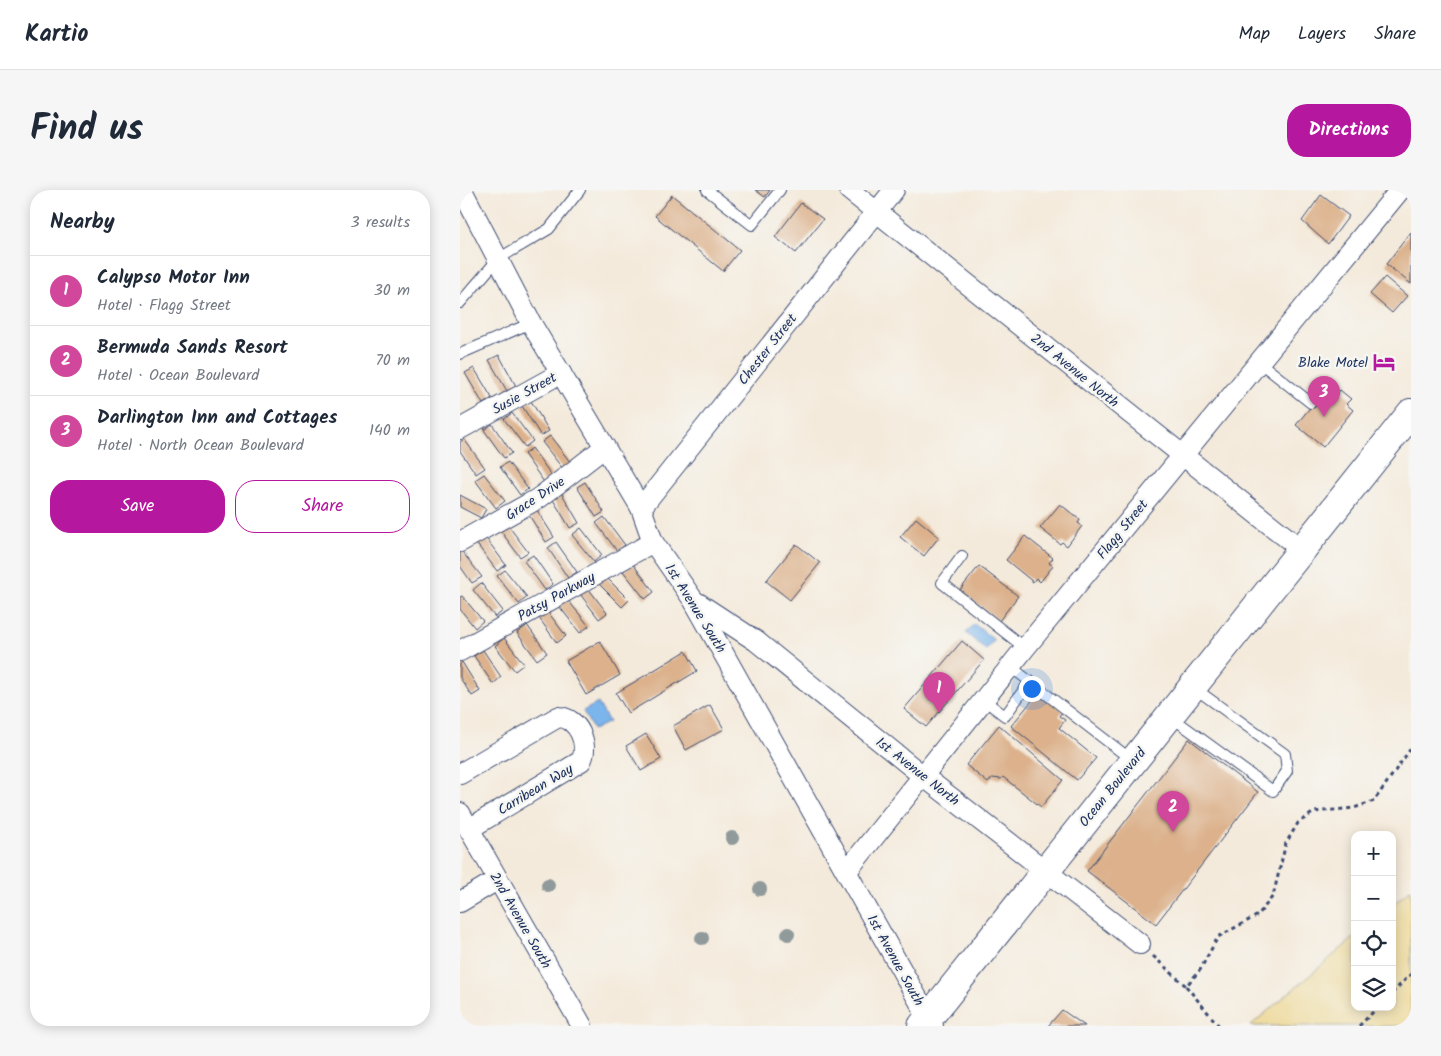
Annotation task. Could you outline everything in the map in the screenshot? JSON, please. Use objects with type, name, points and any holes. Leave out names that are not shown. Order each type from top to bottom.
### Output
[{"type":"main road","name":"Ocean Boulevard","points":[[928,1023],[1045,870],[1411,414]]},
{"type":"street","name":"1st Avenue South","points":[[462,190],[531,323],[641,508],[653,542],[694,601],[847,871],[928,1023]]},
{"type":"street","name":"2nd Avenue North","points":[[849,190],[1302,550]]},
{"type":"street","name":"Chester Street","points":[[641,508],[894,190]]},
{"type":"street","name":"Flagg Street","points":[[847,871],[1181,455],[1400,190]]},
{"type":"street","name":"Susie Street","points":[[460,428],[561,373]]},
{"type":"street","name":"Grace Drive","points":[[460,542],[538,498],[605,447]]},
{"type":"street","name":"Patsy Parkway","points":[[460,652],[653,542]]},
{"type":"street","name":"1st Avenue North","points":[[694,601],[756,641],[923,776],[1140,944]]},
{"type":"street","name":"Carribean Way","points":[[460,774],[558,716],[566,716],[573,722],[585,744],[586,752],[581,761],[464,821]]},
{"type":"street","name":"2nd Avenue South","points":[[464,821],[582,1026]]},
{"type":"street","points":[[460,902],[498,880]]},
{"type":"lane","points":[[707,190],[752,225],[780,190]]},
{"type":"lane","points":[[460,303],[498,259],[549,229],[578,191]]},
{"type":"lane","points":[[460,354],[531,323]]},
{"type":"lane","points":[[1259,362],[1311,403]]},
{"type":"lane","points":[[962,556],[942,583],[1025,648]]},
{"type":"lane","points":[[1011,666],[1132,761]]},
{"type":"lane","points":[[984,700],[1005,716],[1030,681]]},
{"type":"lane","points":[[1170,715],[1273,791],[1287,771],[1285,754],[1193,686]]},
{"type":"path","points":[[1186,986],[1200,970],[1218,937],[1258,915],[1273,896],[1286,843],[1298,823],[1314,812],[1354,808],[1374,801],[1411,748]]},
{"type":"path","points":[[1140,944],[1186,986],[1219,1026]]},
{"type":"path","points":[[1396,989],[1411,974]]},
{"type":"path","points":[[1360,1026],[1374,1011]]},
{"type":"sand","points":[[1411,889],[1411,1026],[1250,1026],[1351,940],[1351,1011],[1396,1011],[1396,902]]},
{"type":"water","points":[[974,624],[994,640],[986,650],[966,633]]},
{"type":"water","points":[[598,703],[609,722],[593,730],[583,711]]},
{"type":"building","points":[[755,190],[770,190],[765,197]]},
{"type":"building","points":[[672,195],[740,250],[723,271],[655,216]]},
{"type":"building","points":[[1321,195],[1349,216],[1328,244],[1302,221]]},
{"type":"building","points":[[801,203],[823,219],[796,253],[775,237]]},
{"type":"building","points":[[1411,232],[1411,284],[1386,264]]},
{"type":"building","points":[[1385,277],[1407,296],[1392,313],[1370,294]]},
{"type":"building","points":[[499,355],[516,386],[507,391],[489,360]]},
{"type":"building","points":[[474,368],[492,398],[483,404],[465,373]]},
{"type":"building","points":[[1326,388],[1335,396],[1340,390],[1351,399],[1346,404],[1353,410],[1323,447],[1296,425]]},
{"type":"building","points":[[531,401],[549,431],[541,436],[522,406]]},
{"type":"building","points":[[512,413],[533,441],[525,447],[504,419]]},
{"type":"building","points":[[492,424],[512,453],[504,458],[484,430]]},
{"type":"building","points":[[550,436],[571,463],[563,469],[542,442]]},
{"type":"building","points":[[464,439],[485,468],[476,474],[460,451],[460,442]]},
{"type":"building","points":[[532,448],[552,476],[544,482],[524,454]]},
{"type":"building","points":[[508,462],[528,489],[520,495],[500,467]]},
{"type":"building","points":[[484,474],[505,501],[496,508],[475,480]]},
{"type":"building","points":[[585,482],[604,512],[596,517],[577,487]]},
{"type":"building","points":[[561,492],[579,523],[570,528],[552,498]]},
{"type":"building","points":[[460,495],[486,509],[481,518],[460,507]]},
{"type":"building","points":[[1060,504],[1080,520],[1078,523],[1082,526],[1067,546],[1062,542],[1060,544],[1040,528]]},
{"type":"building","points":[[535,507],[554,537],[546,542],[527,512]]},
{"type":"building","points":[[604,517],[625,545],[617,551],[596,523]]},
{"type":"building","points":[[916,518],[939,537],[924,556],[900,537]]},
{"type":"building","points":[[504,520],[528,552],[520,557],[497,526]]},
{"type":"building","points":[[581,528],[602,555],[594,562],[572,535]]},
{"type":"building","points":[[1025,536],[1053,558],[1049,563],[1053,566],[1040,582],[1036,578],[1033,582],[1006,560]]},
{"type":"building","points":[[485,537],[506,565],[497,571],[476,543]]},
{"type":"building","points":[[556,542],[577,572],[568,578],[548,548]]},
{"type":"building","points":[[796,544],[820,563],[790,600],[766,581]]},
{"type":"building","points":[[460,549],[482,577],[472,583],[460,566]]},
{"type":"building","points":[[533,555],[553,584],[545,590],[524,561]]},
{"type":"building","points":[[633,564],[654,592],[645,599],[623,571]]},
{"type":"building","points":[[979,566],[1018,596],[999,621],[960,590]]},
{"type":"building","points":[[505,570],[527,597],[519,604],[497,576]]},
{"type":"building","points":[[604,575],[629,600],[622,607],[597,582]]},
{"type":"building","points":[[481,583],[503,611],[495,617],[473,590]]},
{"type":"building","points":[[585,584],[607,613],[599,619],[577,590]]},
{"type":"building","points":[[462,596],[483,621],[475,628],[460,609],[460,597]]},
{"type":"building","points":[[567,599],[589,626],[580,633],[559,606]]},
{"type":"building","points":[[548,612],[566,636],[557,643],[539,618]]},
{"type":"building","points":[[527,625],[547,653],[537,660],[517,633]]},
{"type":"building","points":[[504,638],[524,664],[515,671],[495,646]]},
{"type":"building","points":[[600,641],[620,675],[586,695],[566,661]]},
{"type":"building","points":[[962,641],[984,660],[926,727],[904,709]]},
{"type":"building","points":[[483,650],[501,677],[493,684],[474,656]]},
{"type":"building","points":[[686,651],[697,671],[628,713],[616,693]]},
{"type":"building","points":[[462,662],[480,691],[472,696],[460,678],[460,664]]},
{"type":"building","points":[[1040,691],[1063,711],[1059,716],[1065,720],[1059,728],[1096,758],[1077,780],[1011,726]]},
{"type":"building","points":[[710,705],[724,729],[686,750],[673,726]]},
{"type":"building","points":[[999,725],[1063,780],[1041,807],[1003,777],[1001,779],[992,778],[988,783],[966,765]]},
{"type":"building","points":[[646,734],[661,759],[641,771],[626,746]]},
{"type":"building","points":[[1189,739],[1258,792],[1156,924],[1087,871]]},
{"type":"building","points":[[1062,1010],[1085,1026],[1048,1026]]},
{"type":"place","name":"Blake Motel","points":[[1384,362]]},
{"type":"place","name":"Darlington Inn and Cottages","points":[[1324,417]]},
{"type":"place","name":"Calypso Motor Inn","points":[[939,713]]},
{"type":"place","name":"Bermuda Sands Resort","points":[[1173,832]]}]
